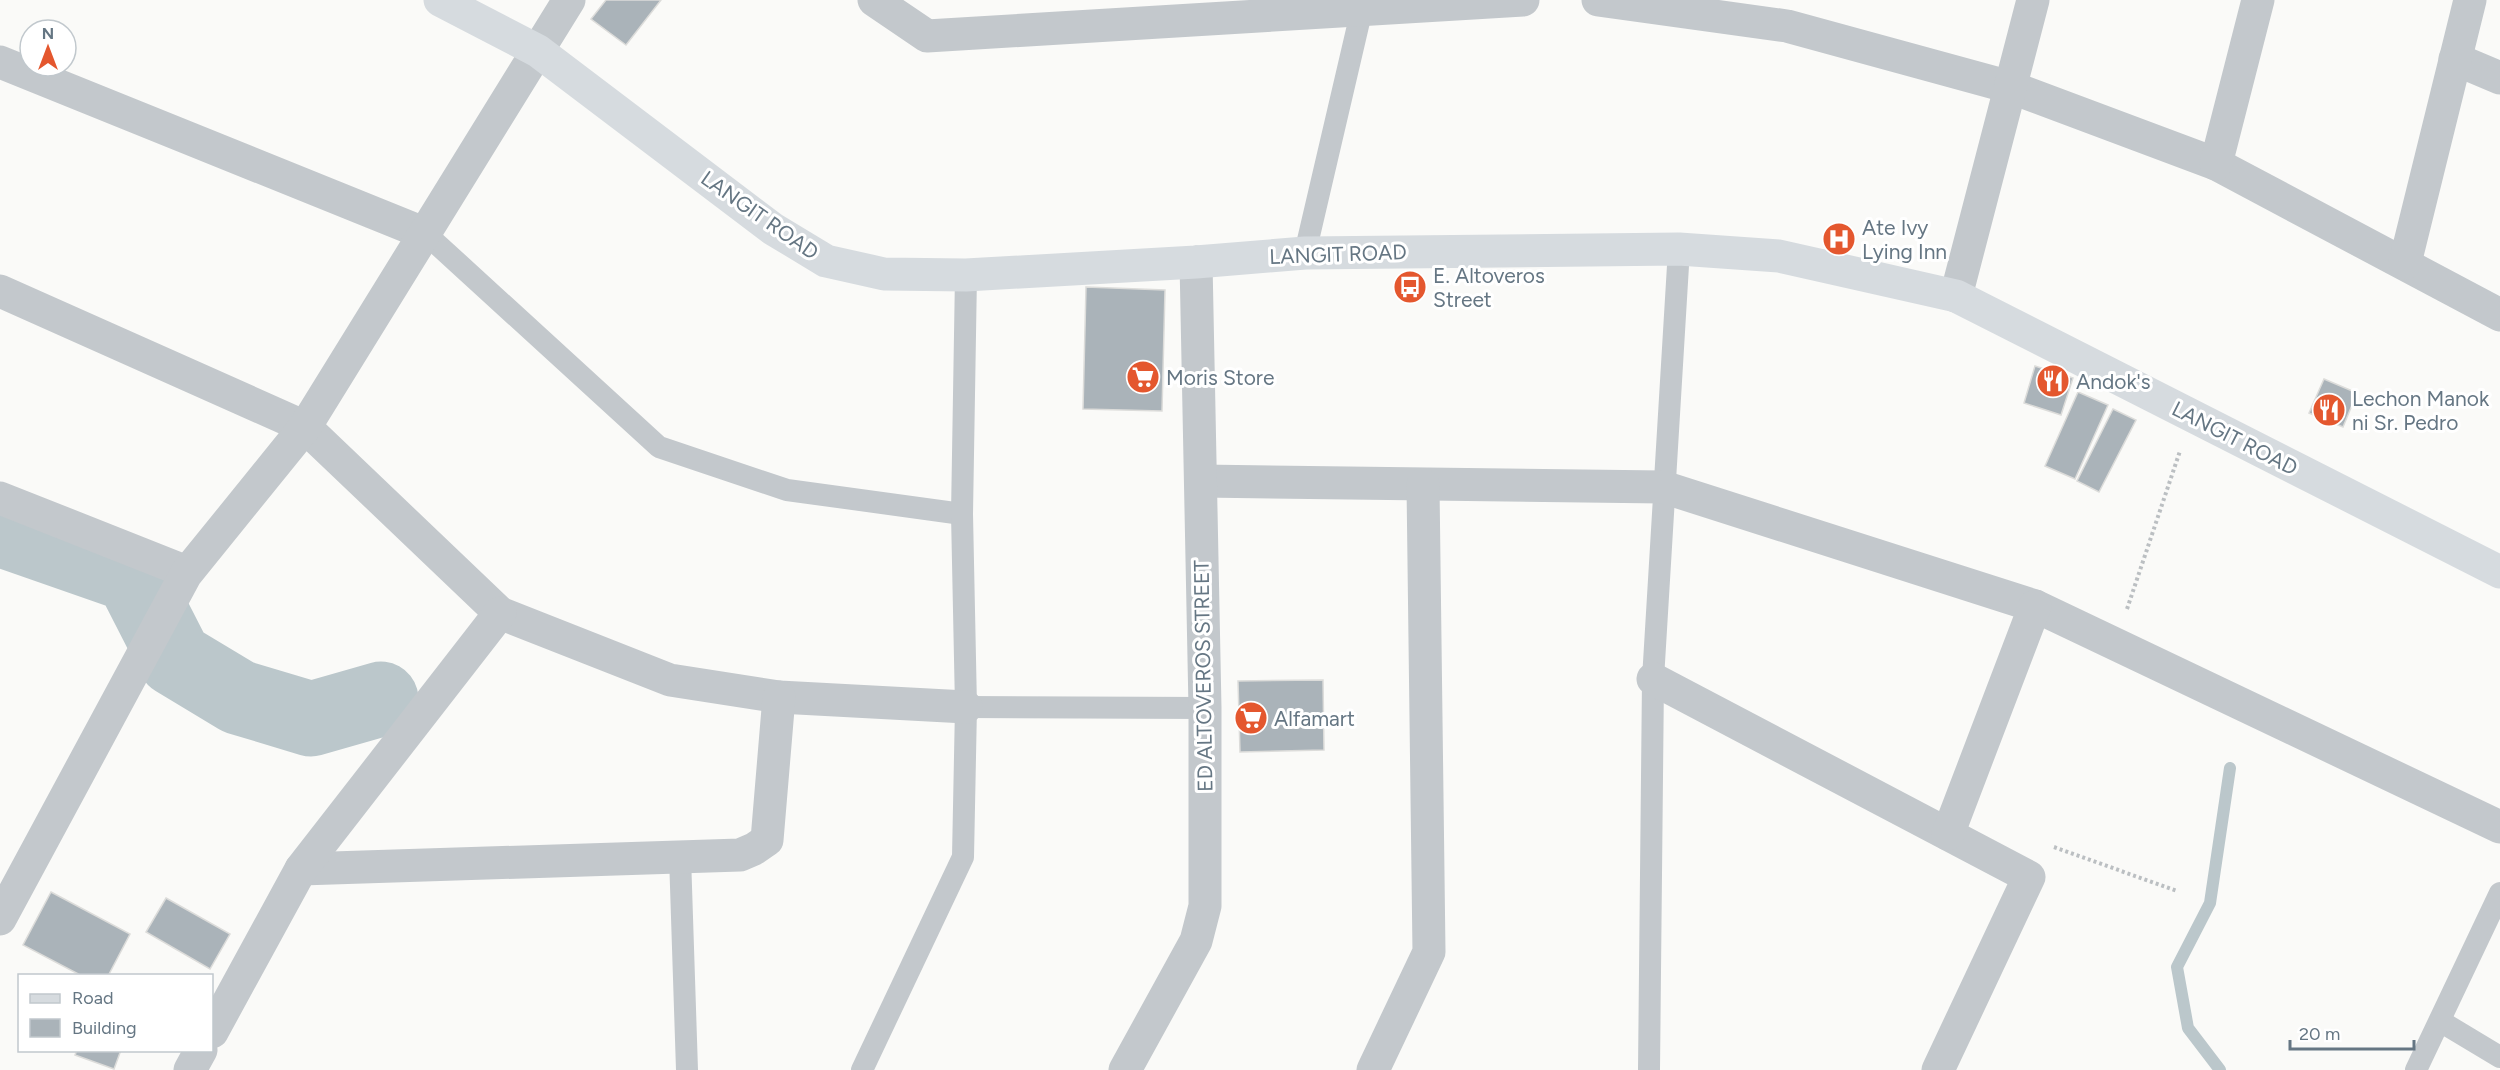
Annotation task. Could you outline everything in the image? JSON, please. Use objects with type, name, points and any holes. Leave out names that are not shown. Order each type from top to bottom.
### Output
[{"type":"main road","name":"LANGIT ROAD","points":[[462,4],[538,51],[773,229],[826,261],[884,274],[966,275],[1196,262],[1305,253],[1679,249],[1779,256],[1956,296],[2500,572]]},
{"type":"street","points":[[0,918],[186,573],[305,427],[569,0]]},
{"type":"street","points":[[874,0],[927,36],[1363,5],[1523,0]]},
{"type":"street","points":[[1598,0],[1790,13],[2010,87],[2216,164],[2500,315]]},
{"type":"street","points":[[1956,296],[2033,0]]},
{"type":"street","points":[[2216,164],[2258,0]]},
{"type":"street","points":[[2405,263],[2470,0]]},
{"type":"street","points":[[2455,59],[2500,78]]},
{"type":"street","points":[[0,62],[426,234]]},
{"type":"street","name":"ED ALTOVEROS STREET","points":[[1135,1067],[1196,941],[1205,906],[1205,708],[1196,262]]},
{"type":"street","points":[[0,291],[305,427],[500,613],[670,680],[779,697],[966,707]]},
{"type":"street","points":[[1201,481],[1663,487],[2035,606],[2500,827]]},
{"type":"street","points":[[1372,1070],[1429,952],[1423,485]]},
{"type":"street","points":[[0,498],[186,573]]},
{"type":"street","points":[[1948,834],[2035,606]]},
{"type":"street","points":[[213,1030],[301,868],[500,613]]},
{"type":"street","points":[[1653,679],[2029,877],[1938,1070]]},
{"type":"street","points":[[301,868],[740,855],[767,840],[779,697]]},
{"type":"street","points":[[190,1070],[200,1052]]},
{"type":"lane","points":[[1305,253],[1363,5]]},
{"type":"lane","points":[[426,234],[659,447],[787,490],[962,514]]},
{"type":"lane","points":[[1649,1070],[1653,679],[1679,249]]},
{"type":"lane","points":[[862,1070],[963,858],[966,707],[962,514],[966,275]]},
{"type":"lane","points":[[966,707],[1205,708]]},
{"type":"lane","points":[[680,856],[687,1070]]},
{"type":"lane","points":[[2416,1070],[2500,892]]},
{"type":"lane","points":[[2440,1021],[2500,1057]]},
{"type":"path","points":[[2115,644],[2192,416]]},
{"type":"path","points":[[2029,877],[2055,846],[2177,891]]},
{"type":"building","points":[[606,0],[661,0],[626,45],[591,19]]},
{"type":"building","points":[[1086,287],[1165,290],[1162,411],[1083,409]]},
{"type":"building","points":[[2035,366],[2073,378],[2061,415],[2024,403]]},
{"type":"building","points":[[2324,379],[2357,393],[2343,427],[2309,413]]},
{"type":"building","points":[[2078,392],[2108,405],[2075,479],[2045,466]]},
{"type":"building","points":[[2113,409],[2136,420],[2099,492],[2077,481]]},
{"type":"building","points":[[1323,680],[1324,750],[1240,752],[1238,681]]},
{"type":"building","points":[[51,892],[130,934],[109,974],[78,974],[23,945]]},
{"type":"building","points":[[166,898],[230,934],[210,969],[146,932]]},
{"type":"building","points":[[76,1052],[120,1052],[114,1069],[75,1055]]},
{"type":"waterway","points":[[0,529],[132,575],[175,659],[238,697],[311,719],[381,699]]},
{"type":"waterway","points":[[2220,1070],[2188,1028],[2177,967],[2210,903],[2230,768]]},
{"type":"place","name":"Ate Ivy Lying Inn","points":[[1839,239]]},
{"type":"place","name":"E. Altoveros Street","points":[[1410,287]]},
{"type":"place","name":"Moris Store","points":[[1143,377]]},
{"type":"place","name":"Andok's","points":[[2053,381]]},
{"type":"place","name":"Lechon Manok ni Sr. Pedro","points":[[2329,410]]},
{"type":"place","name":"Alfamart","points":[[1251,718]]}]
